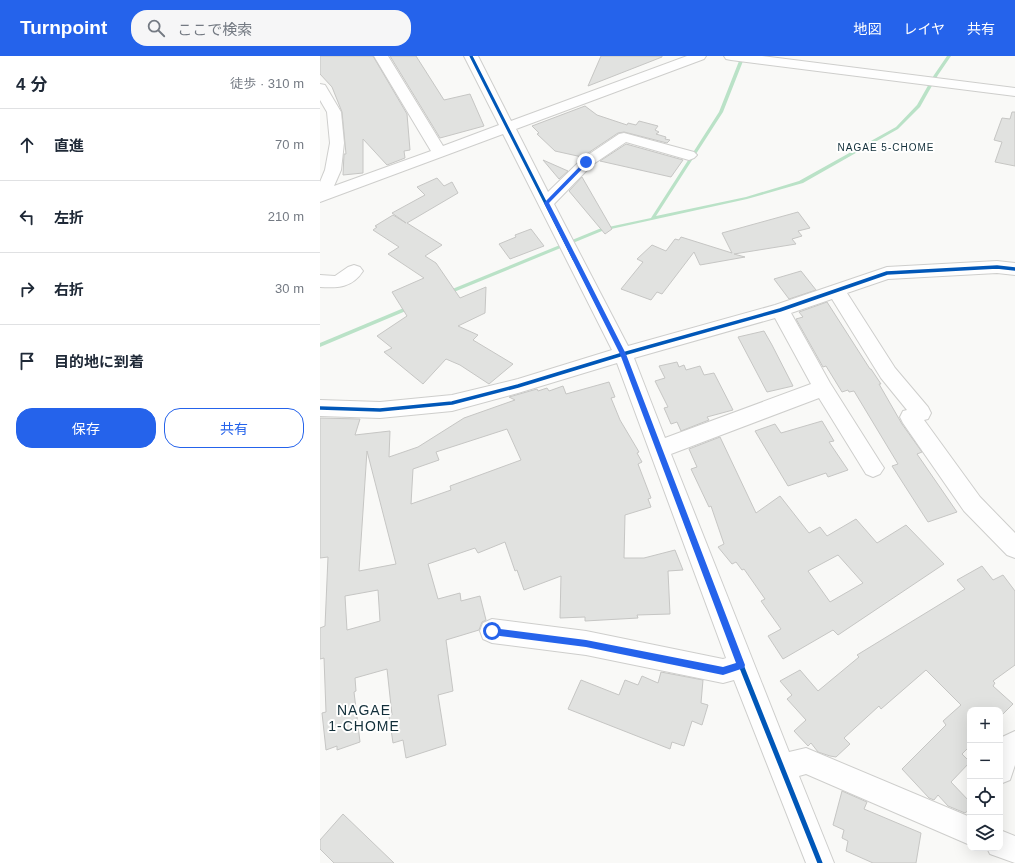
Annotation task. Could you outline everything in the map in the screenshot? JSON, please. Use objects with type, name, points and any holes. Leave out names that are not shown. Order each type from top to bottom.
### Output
[{"type":"street","points":[[381,56],[439,152]]},
{"type":"street","points":[[471,56],[623,354],[660,448],[741,665],[820,863]]},
{"type":"street","points":[[654,56],[663,69]]},
{"type":"street","points":[[321,196],[699,56]]},
{"type":"street","points":[[731,56],[1015,92]]},
{"type":"street","points":[[320,88],[334,112],[337,143],[333,170],[321,196]]},
{"type":"street","points":[[546,203],[586,162],[624,137],[689,155]]},
{"type":"street","points":[[320,408],[380,410],[452,403],[518,386],[623,354],[780,310],[887,274],[997,267],[1015,269]]},
{"type":"street","points":[[320,281],[339,282],[354,271]]},
{"type":"street","points":[[836,291],[888,373],[921,412],[910,416],[972,504],[1015,548]]},
{"type":"street","points":[[780,310],[823,388],[873,468]]},
{"type":"street","points":[[660,448],[823,388]]},
{"type":"street","points":[[492,631],[586,643],[723,671],[741,665]]},
{"type":"street","points":[[1003,761],[1007,749],[1015,744]]},
{"type":"street","points":[[781,768],[806,761],[967,830]]},
{"type":"street","points":[[1003,845],[1015,850]]},
{"type":"building","points":[[320,56],[373,56],[407,114],[410,150],[404,151],[405,158],[387,165],[363,139],[363,173],[343,175],[344,154],[346,154],[342,112],[332,87],[320,74]]},
{"type":"building","points":[[390,56],[416,56],[444,100],[470,94],[484,126],[440,138]]},
{"type":"building","points":[[601,56],[662,56],[662,57],[588,86]]},
{"type":"building","points":[[585,106],[597,115],[627,125],[628,123],[636,125],[639,121],[658,126],[655,130],[659,132],[656,134],[670,140],[667,143],[624,132],[618,133],[582,157],[555,151],[537,134],[539,133],[532,126]]},
{"type":"building","points":[[1012,112],[1015,112],[1015,166],[995,162],[1002,142],[994,140],[1002,118],[1010,119]]},
{"type":"building","points":[[626,144],[683,160],[671,177],[600,161]]},
{"type":"building","points":[[543,160],[568,171],[559,179]]},
{"type":"building","points":[[582,177],[612,229],[605,234],[569,191]]},
{"type":"building","points":[[437,178],[444,186],[452,182],[458,193],[407,223],[442,245],[425,256],[436,263],[460,298],[486,287],[485,313],[458,326],[478,335],[473,340],[513,364],[489,384],[460,365],[446,359],[423,384],[384,352],[392,348],[377,336],[407,316],[392,292],[424,278],[388,254],[399,247],[373,230],[377,227],[375,226],[393,215],[406,223],[392,213],[425,195],[417,187]]},
{"type":"building","points":[[798,212],[810,228],[798,231],[802,236],[792,239],[796,244],[734,254],[745,257],[700,265],[694,252],[662,294],[657,292],[651,300],[621,289],[643,262],[637,259],[652,245],[666,251],[675,239],[679,240],[681,237],[732,253],[722,233]]},
{"type":"building","points":[[531,229],[544,246],[510,259],[499,244],[516,237],[515,235]]},
{"type":"building","points":[[801,271],[816,290],[789,299],[774,279]]},
{"type":"building","points":[[827,302],[881,384],[879,384],[902,424],[922,452],[917,454],[957,512],[928,522],[892,466],[898,464],[854,391],[849,392],[848,390],[842,392],[826,366],[823,367],[796,319],[803,317],[799,312]]},
{"type":"building","points":[[764,331],[793,386],[767,392],[738,337]]},
{"type":"building","points":[[677,362],[679,367],[684,365],[686,370],[700,366],[704,375],[714,373],[733,410],[707,417],[709,420],[681,431],[677,422],[671,424],[664,408],[668,407],[655,381],[665,378],[659,366]]},
{"type":"building","points":[[609,382],[615,397],[611,398],[620,420],[639,452],[637,453],[642,462],[638,464],[651,498],[648,499],[651,507],[625,515],[624,558],[644,558],[675,550],[683,570],[668,571],[670,614],[637,615],[638,618],[585,621],[585,617],[560,618],[561,576],[524,590],[517,570],[515,571],[505,542],[478,553],[475,548],[428,564],[438,599],[460,593],[461,601],[480,596],[486,620],[482,622],[479,630],[446,640],[453,691],[438,695],[446,745],[406,758],[403,740],[393,743],[389,716],[392,715],[387,669],[355,678],[356,691],[354,692],[360,742],[337,750],[337,746],[326,750],[322,713],[326,712],[324,658],[320,659],[320,628],[325,626],[328,557],[320,558],[320,418],[360,419],[355,435],[390,431],[389,457],[418,447],[464,418],[515,400],[509,397],[537,389],[538,391],[547,388],[549,391],[563,386],[566,394]],"holes":[[[507,429],[521,460],[450,486],[451,490],[411,504],[413,469],[439,460],[436,452]],[[367,451],[396,564],[359,571]],[[378,590],[380,621],[347,630],[345,596]]]},
{"type":"building","points":[[822,421],[834,441],[829,442],[848,470],[828,477],[826,473],[788,486],[755,431],[775,424],[781,433]]},
{"type":"building","points":[[720,437],[756,513],[780,496],[809,533],[820,527],[827,536],[856,519],[877,543],[906,525],[944,564],[838,635],[833,630],[783,659],[768,636],[781,629],[761,601],[765,599],[744,569],[742,570],[736,562],[732,564],[718,547],[724,544],[711,506],[709,507],[691,469],[697,467],[689,449]],"holes":[[[838,555],[863,583],[830,602],[808,571]]]},
{"type":"building","points":[[982,566],[993,580],[1003,575],[1015,591],[1015,665],[993,681],[995,683],[993,686],[1013,704],[1003,714],[1003,707],[967,707],[967,749],[962,754],[967,759],[967,765],[951,782],[967,799],[967,811],[965,813],[948,806],[938,795],[934,800],[929,798],[902,769],[946,725],[943,721],[961,705],[926,670],[881,709],[879,706],[844,738],[850,744],[836,757],[818,752],[811,743],[808,746],[794,731],[806,720],[787,699],[792,695],[780,681],[800,670],[818,691],[859,657],[857,655],[965,589],[957,580]]},
{"type":"building","points":[[661,672],[703,680],[701,703],[708,705],[702,725],[692,721],[684,746],[672,742],[670,749],[568,709],[581,680],[619,695],[625,680],[638,685],[642,676],[658,683]]},
{"type":"building","points":[[842,791],[867,802],[864,809],[921,833],[916,863],[873,863],[846,851],[848,841],[842,838],[844,830],[833,825]]},
{"type":"building","points":[[343,814],[394,863],[334,863],[320,849],[320,840]]},
{"type":"waterway","points":[[652,219],[721,112],[743,56]]},
{"type":"waterway","points":[[652,219],[747,198],[801,182],[897,128],[919,106],[936,75],[949,56]]},
{"type":"waterway","points":[[447,293],[601,230],[652,219]]},
{"type":"waterway","points":[[320,345],[411,307]]},
{"type":"cycle path","points":[[471,56],[623,354],[741,665],[820,863]]},
{"type":"cycle path","points":[[320,408],[380,410],[452,403],[518,386],[623,354],[780,310],[887,273],[997,267],[1015,269]]},
{"type":"district","name":"NAGAE 5-CHOME","points":[[886,147]]},
{"type":"district","name":"NAGAE 1-CHOME","points":[[364,718]]},
{"type":"route","points":[[492,631],[586,643],[723,671],[741,665],[660,448],[623,354],[546,203],[586,162]]}]
